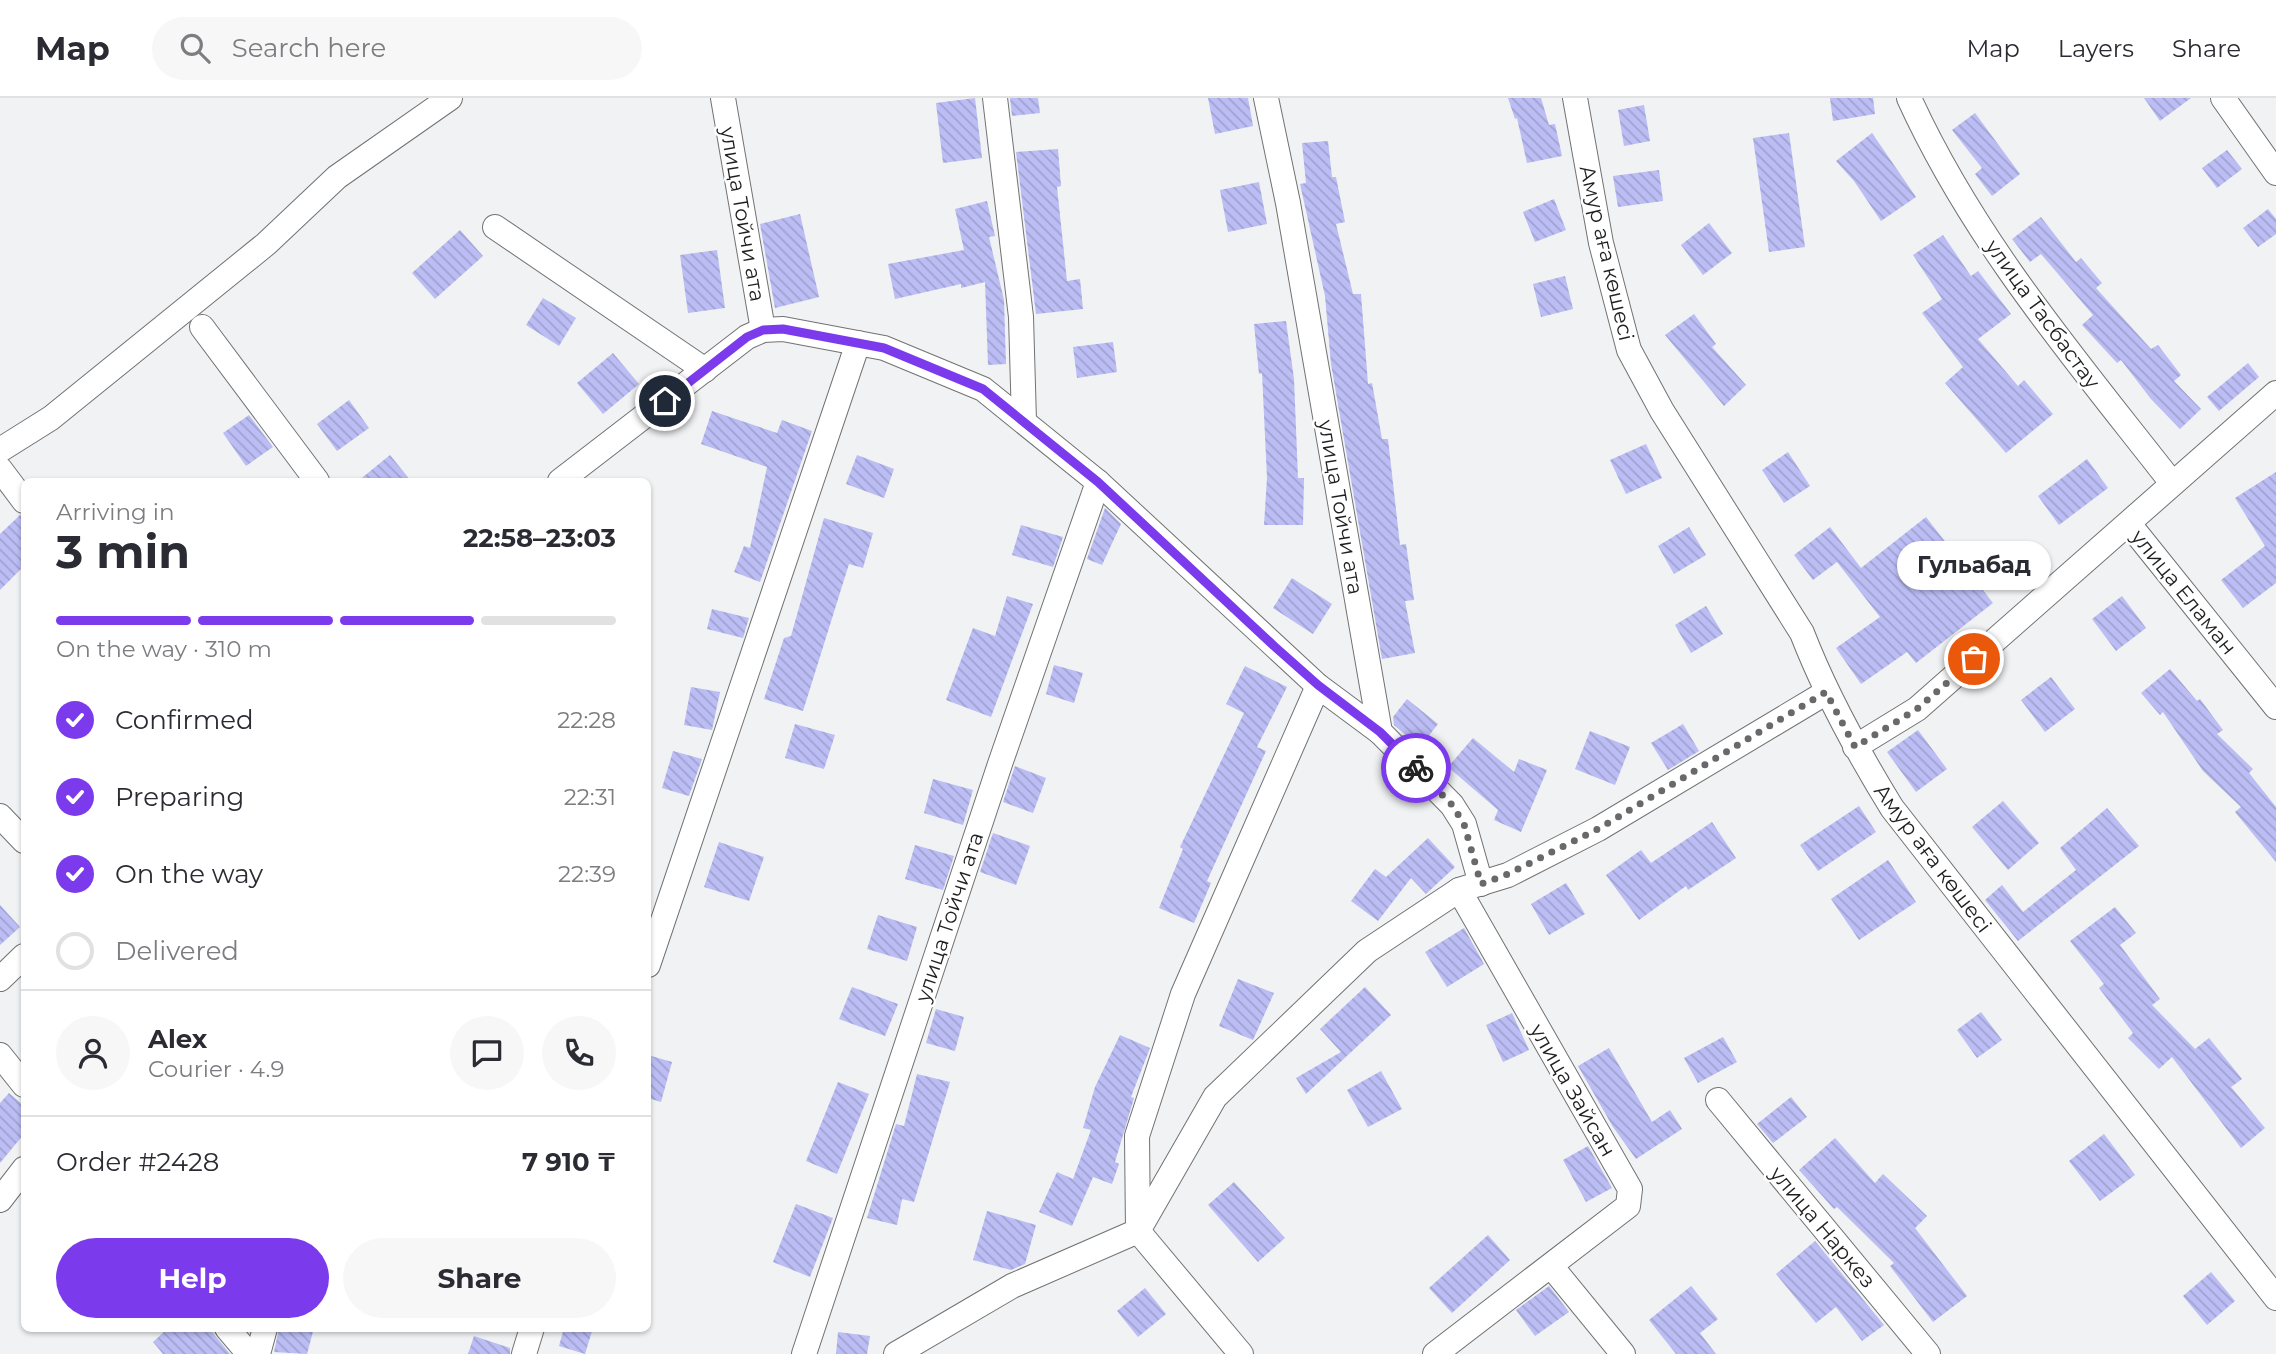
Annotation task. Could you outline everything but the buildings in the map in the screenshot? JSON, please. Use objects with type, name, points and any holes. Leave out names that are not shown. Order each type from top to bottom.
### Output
[{"type":"street","points":[[0,450],[51,418],[266,244],[337,177],[450,98]]},
{"type":"street","name":"улица Тойчи ата","points":[[723,98],[763,330]]},
{"type":"street","points":[[995,98],[1021,317],[1024,421]]},
{"type":"street","name":"улица Тойчи ата","points":[[1266,98],[1288,203],[1380,732]]},
{"type":"street","name":"Амур аға көшесі","points":[[1575,98],[1601,243],[1629,350],[1662,411],[1802,633],[1826,692],[1855,747],[1892,808],[2276,1298]]},
{"type":"street","name":"улица Тасбастау","points":[[1909,98],[1934,154],[2013,279],[2172,483]]},
{"type":"street","points":[[2223,98],[2276,173]]},
{"type":"street","points":[[495,227],[705,370]]},
{"type":"street","points":[[202,327],[315,478]]},
{"type":"street","points":[[564,478],[747,337],[763,330],[783,329],[884,348],[983,389],[1098,482],[1318,685],[1380,732],[1452,805],[1464,824],[1470,887]]},
{"type":"street","points":[[651,956],[858,343]]},
{"type":"street","name":"улица Еламан","points":[[2276,393],[2129,524],[2276,707]]},
{"type":"street","points":[[0,469],[21,497]]},
{"type":"street","name":"улица Тойчи ата","points":[[804,1354],[997,774],[1098,482]]},
{"type":"street","points":[[1855,747],[1917,709],[2129,524]]},
{"type":"street","points":[[1241,1354],[1138,1231],[1137,1136],[1183,994],[1318,685]]},
{"type":"street","points":[[896,1354],[1012,1286],[1138,1231],[1215,1097],[1367,951],[1470,887],[1508,874],[1598,829],[1826,692]]},
{"type":"street","points":[[0,816],[21,838]]},
{"type":"street","name":"улица Зайсан","points":[[1435,1354],[1628,1206],[1629,1189],[1470,887]]},
{"type":"street","points":[[0,979],[21,959]]},
{"type":"street","points":[[0,1055],[21,1081]]},
{"type":"street","name":"улица Наркез","points":[[1718,1101],[1928,1354]]},
{"type":"street","points":[[0,1200],[21,1173]]},
{"type":"street","points":[[1550,1266],[1623,1354]]},
{"type":"street","points":[[231,1332],[249,1354]]},
{"type":"street","points":[[258,1354],[264,1332]]},
{"type":"street","points":[[524,1354],[531,1332]]},
{"type":"way so far","points":[[1416,768],[1452,805],[1464,824],[1481,884],[1508,874],[1598,829],[1826,692],[1855,747],[1917,709],[1974,659]]},
{"type":"place","name":"Гульабад","points":[[1974,659]]},
{"type":"route","points":[[665,401],[747,337],[763,330],[783,329],[884,348],[983,389],[1098,482],[1274,646],[1318,685],[1380,732],[1416,768]]}]
